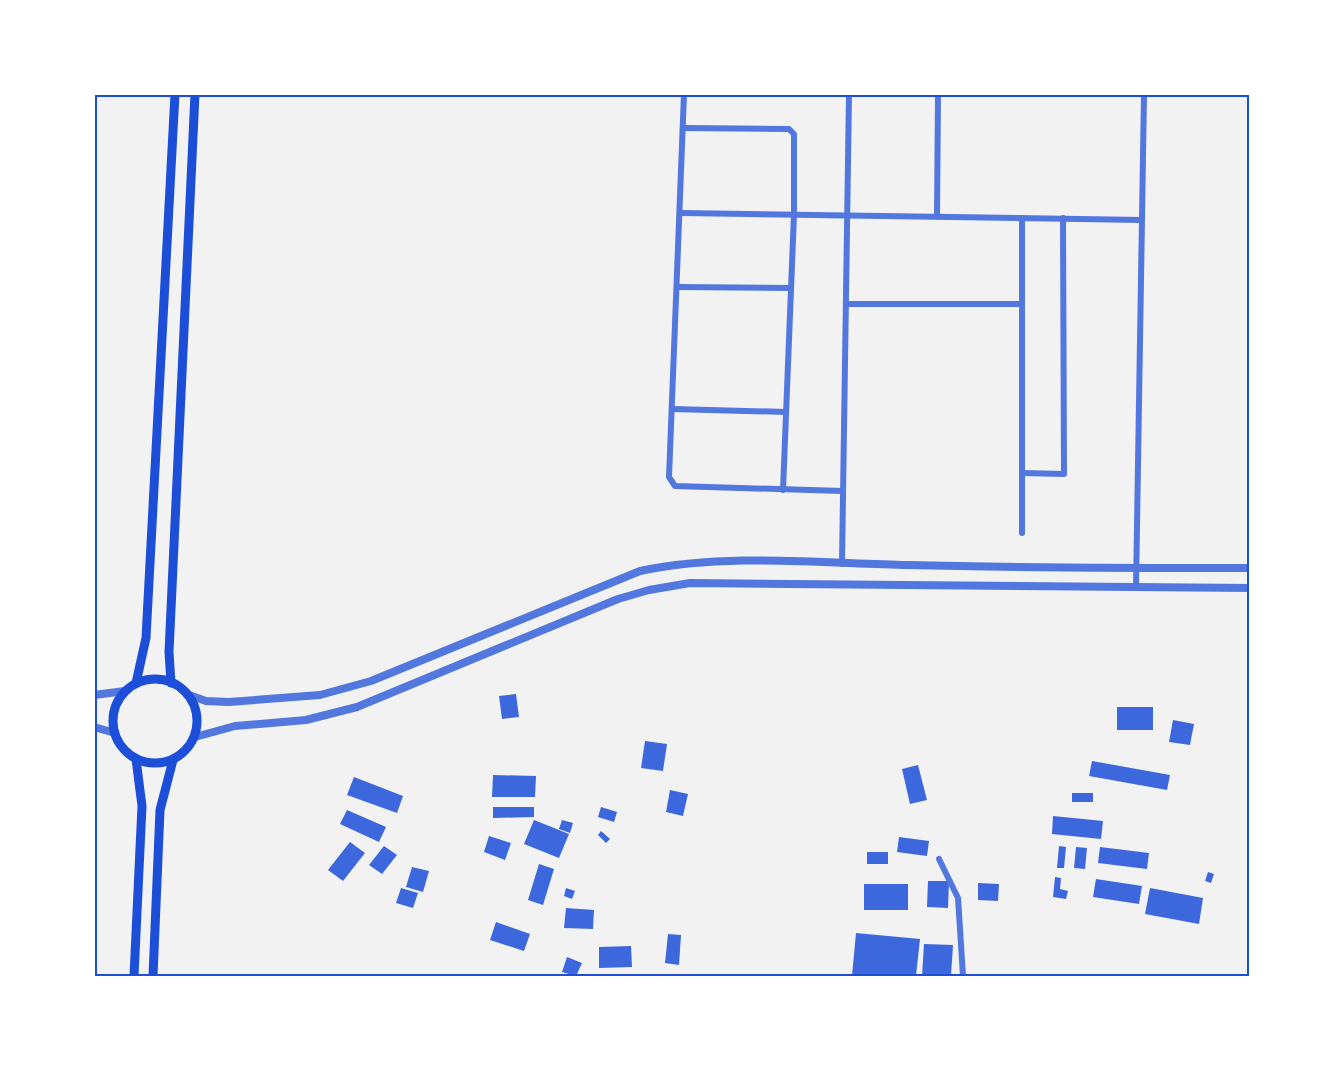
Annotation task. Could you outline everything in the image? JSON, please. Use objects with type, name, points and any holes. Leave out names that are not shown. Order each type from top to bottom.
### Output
[{"type":"main road","points":[[136,683],[146,638],[175,94]]},
{"type":"main road","points":[[171,683],[169,652],[195,94]]},
{"type":"main road","points":[[150,679],[171,683],[189,695],[196,708],[198,723],[195,737],[182,754],[173,760],[161,763],[136,759],[125,751],[115,733],[113,715],[125,691],[136,683],[150,679]]},
{"type":"main road","points":[[134,976],[142,806],[136,759]]},
{"type":"main road","points":[[153,976],[160,810],[173,760]]},
{"type":"street","points":[[684,94],[669,477],[675,486],[843,492]]},
{"type":"street","points":[[842,564],[849,94]]},
{"type":"street","points":[[938,94],[938,216]]},
{"type":"street","points":[[1136,588],[1144,94]]},
{"type":"street","points":[[683,128],[789,129],[794,134],[794,214],[783,490]]},
{"type":"street","points":[[681,213],[1142,220]]},
{"type":"street","points":[[1022,218],[1022,533]]},
{"type":"street","points":[[1022,473],[1064,474],[1063,218]]},
{"type":"street","points":[[678,287],[791,288]]},
{"type":"street","points":[[846,304],[1022,304]]},
{"type":"street","points":[[672,409],[786,412]]},
{"type":"street","points":[[189,695],[206,701],[229,702],[320,695],[371,681],[640,571],[672,565],[739,560],[842,564],[1250,568]]},
{"type":"street","points":[[195,737],[235,726],[306,720],[357,707],[618,599],[649,590],[690,583],[748,581],[963,587],[1250,588]]},
{"type":"street","points":[[94,695],[125,691]]},
{"type":"street","points":[[94,727],[115,733]]},
{"type":"street","points":[[939,859],[958,898],[963,976]]},
{"type":"building","points":[[516,694],[519,717],[502,719],[499,696]]},
{"type":"building","points":[[1117,707],[1153,707],[1153,730],[1117,730]]},
{"type":"building","points":[[1173,720],[1194,724],[1190,745],[1169,742]]},
{"type":"building","points":[[645,741],[667,744],[663,771],[641,768]]},
{"type":"building","points":[[1092,761],[1170,775],[1167,790],[1089,776]]},
{"type":"building","points":[[918,765],[927,800],[910,804],[902,769]]},
{"type":"building","points":[[493,775],[536,776],[535,797],[492,797]]},
{"type":"building","points":[[354,777],[403,796],[397,813],[347,795]]},
{"type":"building","points":[[670,790],[688,794],[683,816],[666,812]]},
{"type":"building","points":[[1072,793],[1093,793],[1093,802],[1072,802]]},
{"type":"building","points":[[493,807],[534,807],[534,817],[493,818]]},
{"type":"building","points":[[601,807],[617,812],[614,822],[598,817]]},
{"type":"building","points":[[347,810],[386,827],[379,842],[340,824]]},
{"type":"building","points":[[1053,816],[1103,821],[1101,839],[1052,834]]},
{"type":"building","points":[[534,820],[569,834],[559,858],[524,844]]},
{"type":"building","points":[[562,820],[573,823],[570,833],[559,829]]},
{"type":"building","points":[[601,831],[610,839],[606,843],[598,835]]},
{"type":"building","points":[[489,836],[511,843],[505,860],[484,852]]},
{"type":"building","points":[[899,837],[929,841],[927,856],[897,852]]},
{"type":"building","points":[[350,842],[365,853],[343,881],[328,870]]},
{"type":"building","points":[[384,846],[397,855],[382,874],[369,865]]},
{"type":"building","points":[[1059,846],[1066,847],[1064,868],[1057,868]]},
{"type":"building","points":[[1076,847],[1087,848],[1085,869],[1074,868]]},
{"type":"building","points":[[1100,847],[1149,853],[1147,869],[1098,863]]},
{"type":"building","points":[[867,852],[888,852],[888,864],[867,864]]},
{"type":"building","points":[[539,864],[554,869],[543,905],[528,900]]},
{"type":"building","points":[[412,867],[429,871],[423,892],[406,887]]},
{"type":"building","points":[[1208,872],[1214,874],[1211,883],[1205,881]]},
{"type":"building","points":[[1055,877],[1061,878],[1060,889],[1068,891],[1066,899],[1053,897]]},
{"type":"building","points":[[1096,879],[1142,886],[1139,904],[1093,897]]},
{"type":"building","points":[[928,881],[949,881],[948,908],[927,907]]},
{"type":"building","points":[[978,883],[999,884],[998,901],[978,900]]},
{"type":"building","points":[[864,884],[908,884],[908,910],[864,910]]},
{"type":"building","points":[[401,888],[418,893],[413,908],[396,903]]},
{"type":"building","points":[[566,888],[575,891],[572,899],[564,896]]},
{"type":"building","points":[[1150,888],[1203,898],[1199,924],[1145,914]]},
{"type":"building","points":[[566,908],[594,910],[593,929],[564,928]]},
{"type":"building","points":[[496,922],[530,934],[524,951],[490,940]]},
{"type":"building","points":[[856,933],[920,939],[916,976],[852,976]]},
{"type":"building","points":[[668,934],[681,935],[679,965],[665,963]]},
{"type":"building","points":[[924,944],[953,945],[951,976],[922,976]]},
{"type":"building","points":[[631,946],[632,967],[599,968],[599,947]]},
{"type":"building","points":[[567,957],[582,963],[576,976],[562,972]]}]
